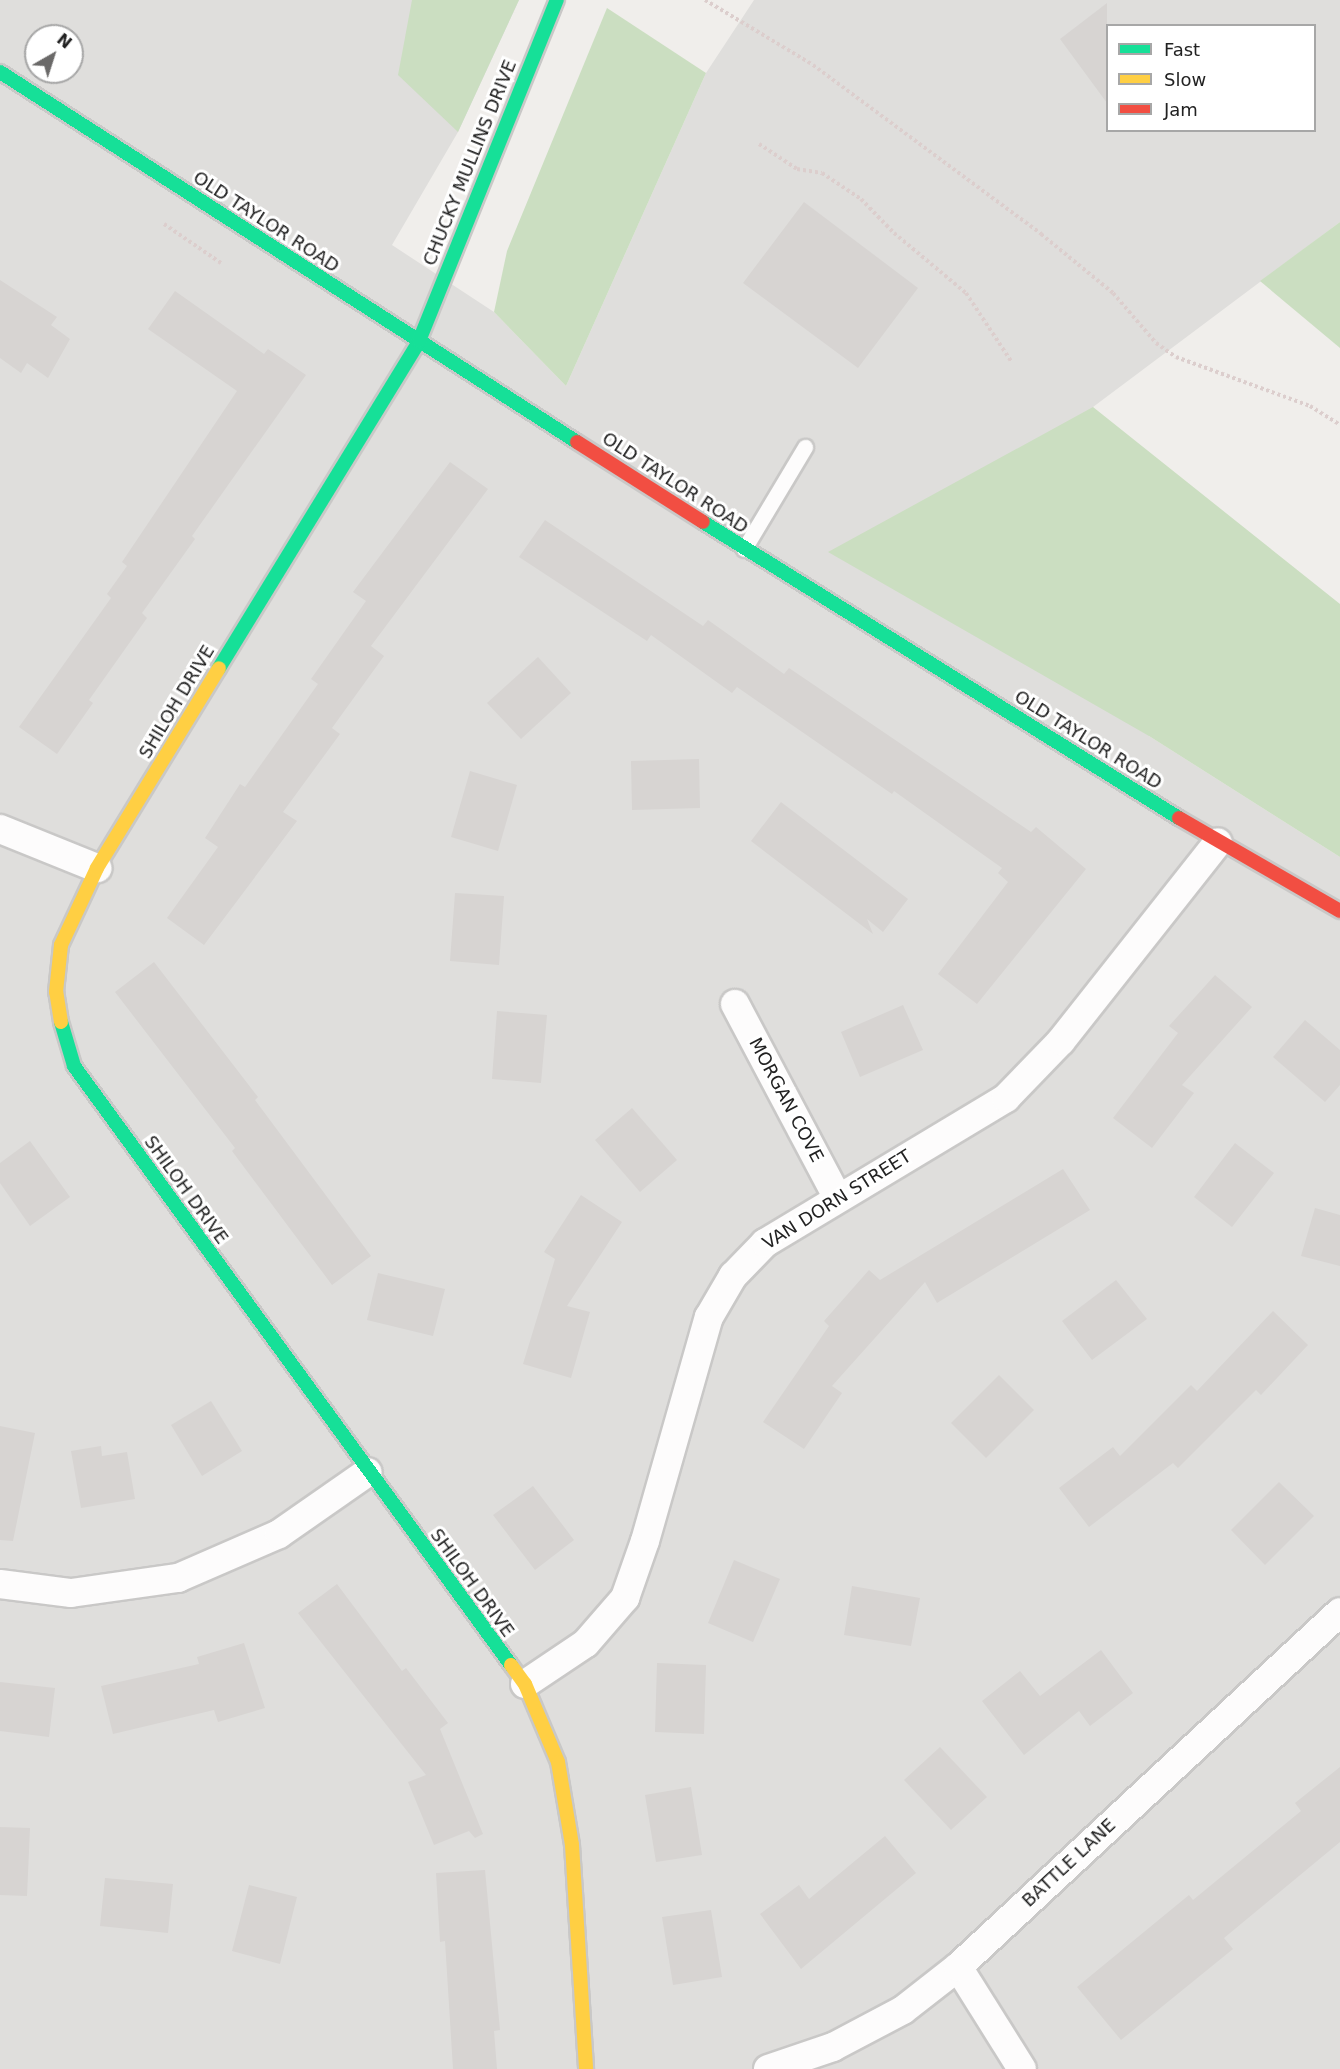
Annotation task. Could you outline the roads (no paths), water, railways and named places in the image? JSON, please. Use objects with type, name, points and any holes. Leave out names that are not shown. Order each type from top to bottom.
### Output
[{"type":"street","name":"CHUCKY MULLINS DRIVE","points":[[419,341],[557,0]]},
{"type":"street","name":"OLD TAYLOR ROAD","points":[[0,72],[744,549],[1218,842],[1340,911]]},
{"type":"street","name":"SHILOH DRIVE","points":[[419,341],[97,868],[62,945],[56,992],[62,1030],[74,1066],[368,1472],[525,1684],[558,1762],[572,1845],[586,2069]]},
{"type":"street","points":[[0,829],[97,868]]},
{"type":"street","name":"VAN DORN STREET","points":[[525,1684],[586,1643],[625,1598],[645,1541],[709,1317],[733,1276],[765,1243],[837,1197],[1006,1098],[1065,1037],[1218,842]]},
{"type":"street","name":"MORGAN COVE","points":[[735,1004],[837,1197]]},
{"type":"street","points":[[0,1584],[70,1593],[178,1578],[279,1534],[368,1472]]},
{"type":"street","name":"BATTLE LANE","points":[[768,2069],[833,2047],[903,2010],[958,1967],[1340,1612]]},
{"type":"street","points":[[958,1967],[1022,2069]]},
{"type":"lane","points":[[744,549],[805,447]]}]
